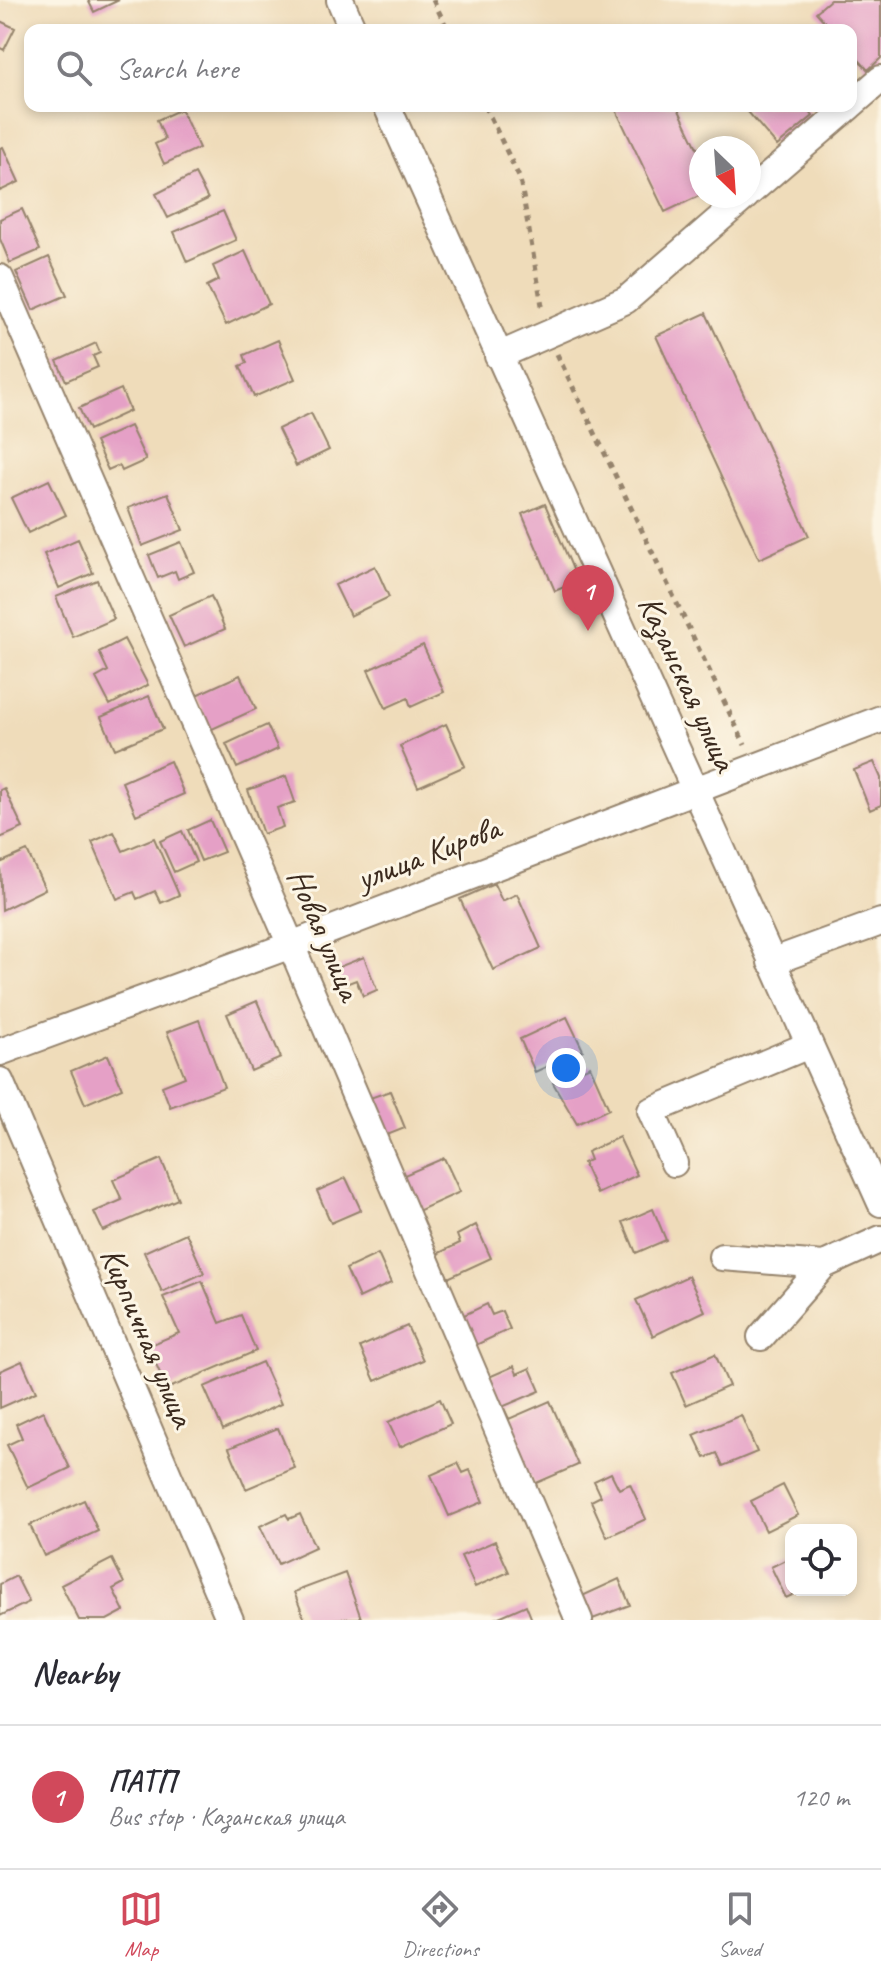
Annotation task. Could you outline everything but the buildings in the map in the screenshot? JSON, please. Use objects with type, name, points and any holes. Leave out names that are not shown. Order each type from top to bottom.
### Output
[{"type":"street","points":[[340,0],[350,24]]},
{"type":"street","points":[[857,99],[881,79]]},
{"type":"street","name":"Казанская улица","points":[[390,112],[881,1203]]},
{"type":"street","points":[[761,184],[842,112]]},
{"type":"street","points":[[498,356],[626,300],[733,208]]},
{"type":"street","name":"Новая улица","points":[[0,278],[291,945],[579,1620]]},
{"type":"street","name":"улица Кирова","points":[[0,1052],[291,945],[881,719]]},
{"type":"street","points":[[771,962],[881,922]]},
{"type":"street","points":[[674,1163],[651,1111],[809,1045]]},
{"type":"street","name":"Кирпичная улица","points":[[0,1081],[230,1620]]},
{"type":"street","points":[[761,1337],[824,1265],[881,1239]]},
{"type":"street","points":[[722,1257],[824,1265]]},
{"type":"path","points":[[433,0],[445,24]]},
{"type":"path","points":[[488,112],[520,179],[547,333],[755,766]]},
{"type":"place","name":"ПАТП","points":[[588,631]]}]
